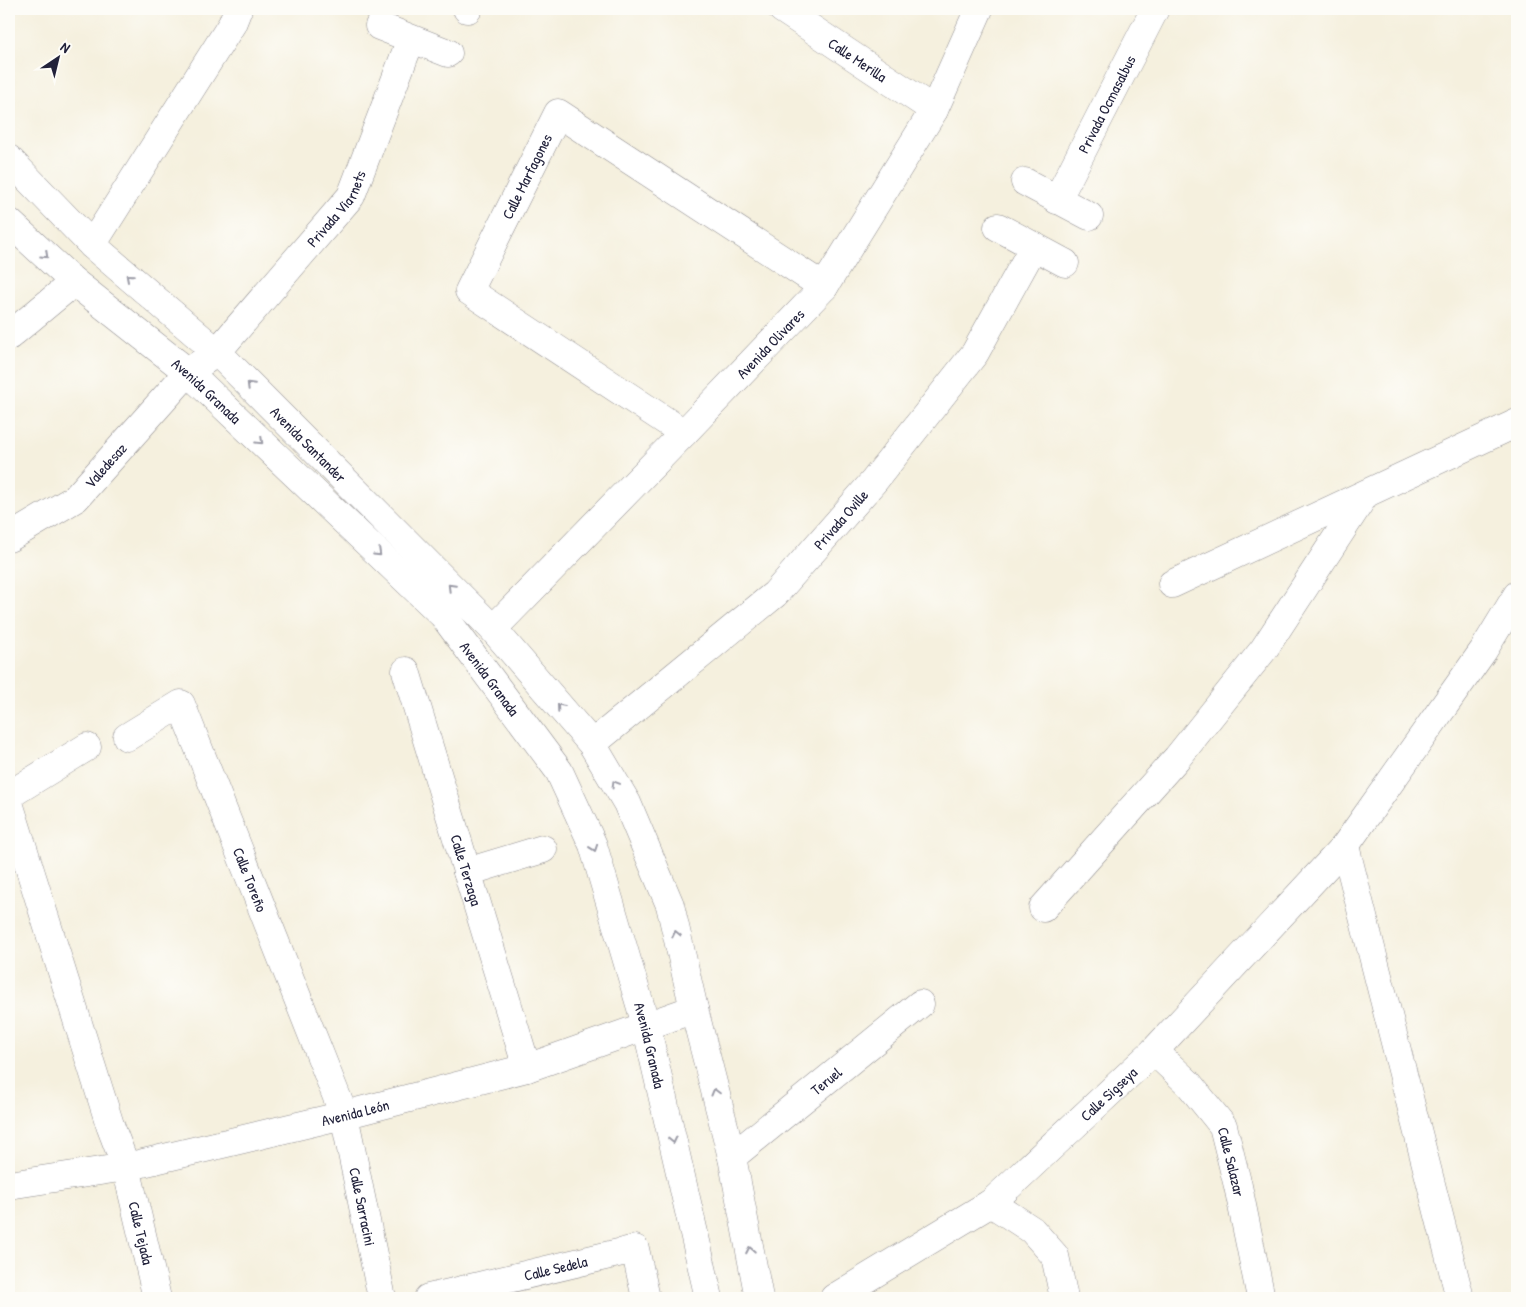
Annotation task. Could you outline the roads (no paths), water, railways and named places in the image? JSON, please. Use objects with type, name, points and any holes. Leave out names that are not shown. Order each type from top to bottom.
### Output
[{"type":"street","points":[[92,245],[232,24],[238,9]]},
{"type":"street","name":"Calle Merilla","points":[[782,9],[934,110]]},
{"type":"street","name":"Avenida Olivares","points":[[493,628],[684,434],[824,287],[934,110],[979,9]]},
{"type":"street","name":"Privada Ocmasalbus","points":[[1058,200],[1155,9]]},
{"type":"street","points":[[379,26],[448,53]]},
{"type":"street","name":"Privada Viarnets","points":[[188,372],[217,352],[351,196],[411,39]]},
{"type":"street","name":"Calle Marfagones","points":[[684,434],[469,290],[558,113],[824,287]]},
{"type":"street","name":"Avenida Santander","points":[[9,159],[92,245],[217,352],[493,628],[592,744]]},
{"type":"street","points":[[1025,182],[1089,216]]},
{"type":"street","name":"Avenida Granada","points":[[9,222],[74,282],[188,372],[443,615],[559,771],[593,845],[646,1024],[709,1298]]},
{"type":"street","points":[[998,227],[1065,263]]},
{"type":"street","name":"Privada Oville","points":[[592,744],[775,594],[874,481],[975,353],[1034,246]]},
{"type":"street","points":[[9,336],[74,282]]},
{"type":"street","name":"Valedesaz","points":[[9,538],[76,498],[188,372]]},
{"type":"street","points":[[1172,584],[1517,423]]},
{"type":"street","points":[[1043,908],[1177,758],[1264,649],[1364,496]]},
{"type":"street","name":"Calle Sigseya","points":[[834,1298],[991,1203],[1154,1051],[1345,846],[1484,651],[1517,595]]},
{"type":"street","name":"Calle Terzaga","points":[[406,671],[527,1068]]},
{"type":"street","name":"Calle Toreño","points":[[127,737],[182,704],[344,1115]]},
{"type":"street","points":[[592,744],[627,803],[670,905],[694,1010],[732,1157],[759,1298]]},
{"type":"street","points":[[9,795],[87,746]]},
{"type":"street","points":[[9,803],[110,1125],[126,1167]]},
{"type":"street","points":[[1345,846],[1460,1298]]},
{"type":"street","points":[[467,872],[543,849]]},
{"type":"street","name":"Teruel","points":[[732,1157],[920,1004]]},
{"type":"street","name":"Avenida León","points":[[9,1185],[126,1167],[344,1115],[527,1068],[646,1024],[694,1010]]},
{"type":"street","name":"Calle Salazar","points":[[1154,1051],[1189,1084],[1223,1126],[1238,1186],[1260,1298]]},
{"type":"street","name":"Calle Sarracini","points":[[344,1115],[382,1298]]},
{"type":"street","name":"Calle Tejada","points":[[126,1167],[157,1298]]},
{"type":"street","points":[[991,1203],[1032,1230],[1055,1256],[1064,1298]]},
{"type":"street","name":"Calle Sedela","points":[[428,1298],[635,1249],[646,1298]]}]
